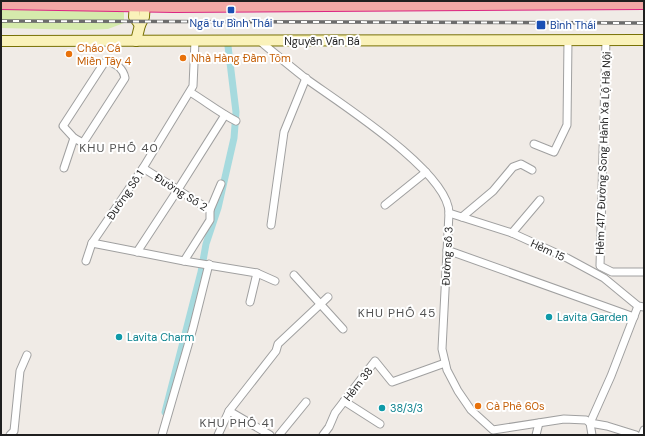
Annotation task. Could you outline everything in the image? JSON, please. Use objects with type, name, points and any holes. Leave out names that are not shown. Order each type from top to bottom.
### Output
[{"type":"highway","points":[[1,3],[644,3]]},
{"type":"main road","points":[[136,41],[140,25],[134,17],[140,3]]},
{"type":"main road","name":"Nguyễn Văn Bá","points":[[1,41],[644,40]]},
{"type":"street","points":[[534,144],[554,152],[567,126],[568,40]]},
{"type":"street","name":"Hẻm 417 Đường Song Hành Xa Lộ Hà Nội","points":[[606,40],[600,266],[612,272],[644,272]]},
{"type":"street","name":"Đường Số 1","points":[[86,261],[92,243],[143,168],[193,86],[195,41]]},
{"type":"street","name":"Đường số 3","points":[[260,41],[306,78],[351,109],[408,155],[426,172],[443,194],[449,207],[449,213],[442,349],[447,370],[471,410],[493,430],[564,419],[586,420],[590,423],[607,426],[636,435]]},
{"type":"street","points":[[108,62],[119,66],[124,73],[125,78],[83,143],[74,138],[63,126],[104,63],[108,62]]},
{"type":"street","points":[[271,225],[284,132],[306,78]]},
{"type":"street","points":[[190,92],[225,115],[236,120]]},
{"type":"street","points":[[136,252],[225,115]]},
{"type":"street","points":[[64,168],[74,138]]},
{"type":"street","points":[[462,217],[493,191],[514,167],[521,164],[532,170]]},
{"type":"street","name":"Đường Số 2","points":[[143,168],[177,191],[210,210],[210,220],[184,261]]},
{"type":"street","points":[[385,206],[426,172]]},
{"type":"street","points":[[210,210],[221,184]]},
{"type":"street","points":[[512,233],[540,200]]},
{"type":"street","name":"Hẻm 15","points":[[449,213],[512,233],[567,258],[604,278],[641,307]]},
{"type":"street","points":[[92,243],[184,261],[257,272],[275,282]]},
{"type":"street","points":[[447,250],[634,317]]},
{"type":"street","points":[[162,435],[193,328],[209,264]]},
{"type":"street","points":[[250,302],[257,272]]},
{"type":"street","points":[[294,275],[342,329]]},
{"type":"street","points":[[218,435],[229,411],[276,351],[278,344],[328,297]]},
{"type":"street","points":[[592,435],[590,423],[611,376],[634,317],[641,307]]},
{"type":"street","points":[[10,435],[14,431],[20,371],[27,355]]},
{"type":"street","name":"Hẻm 38","points":[[323,435],[329,427],[335,413],[375,361],[392,382],[445,363]]},
{"type":"street","points":[[344,401],[380,424]]},
{"type":"street","points":[[279,435],[306,402]]},
{"type":"street","points":[[229,411],[270,435]]},
{"type":"street","points":[[536,435],[540,423]]},
{"type":"street","points":[[642,435],[644,430]]},
{"type":"green space","points":[[1,7],[124,8],[124,23],[108,29],[84,30],[1,28]]},
{"type":"waterway","points":[[165,412],[201,272],[206,244],[218,208],[234,138],[236,112],[228,46]]},
{"type":"railway","points":[[1,21],[644,23]]},
{"type":"place","name":"Ngã tư Bình Thái","points":[[231,10]]},
{"type":"place","name":"Bình Thái","points":[[541,25]]},
{"type":"place","name":"Cháo Cá Miền Tây 4","points":[[69,54]]},
{"type":"place","name":"Nhà Hàng Đầm Tôm","points":[[183,58]]},
{"type":"place","name":"Lavita Garden","points":[[549,317]]},
{"type":"place","name":"Lavita Charm","points":[[119,337]]},
{"type":"place","name":"Cà Phê 60s","points":[[478,406]]},
{"type":"place","name":"38/3/3","points":[[382,408]]},
{"type":"district","name":"KHU PHỐ 40","points":[[119,148]]},
{"type":"district","name":"KHU PHỐ 45","points":[[397,313]]},
{"type":"district","name":"KHU PHỐ 41","points":[[237,423]]}]
